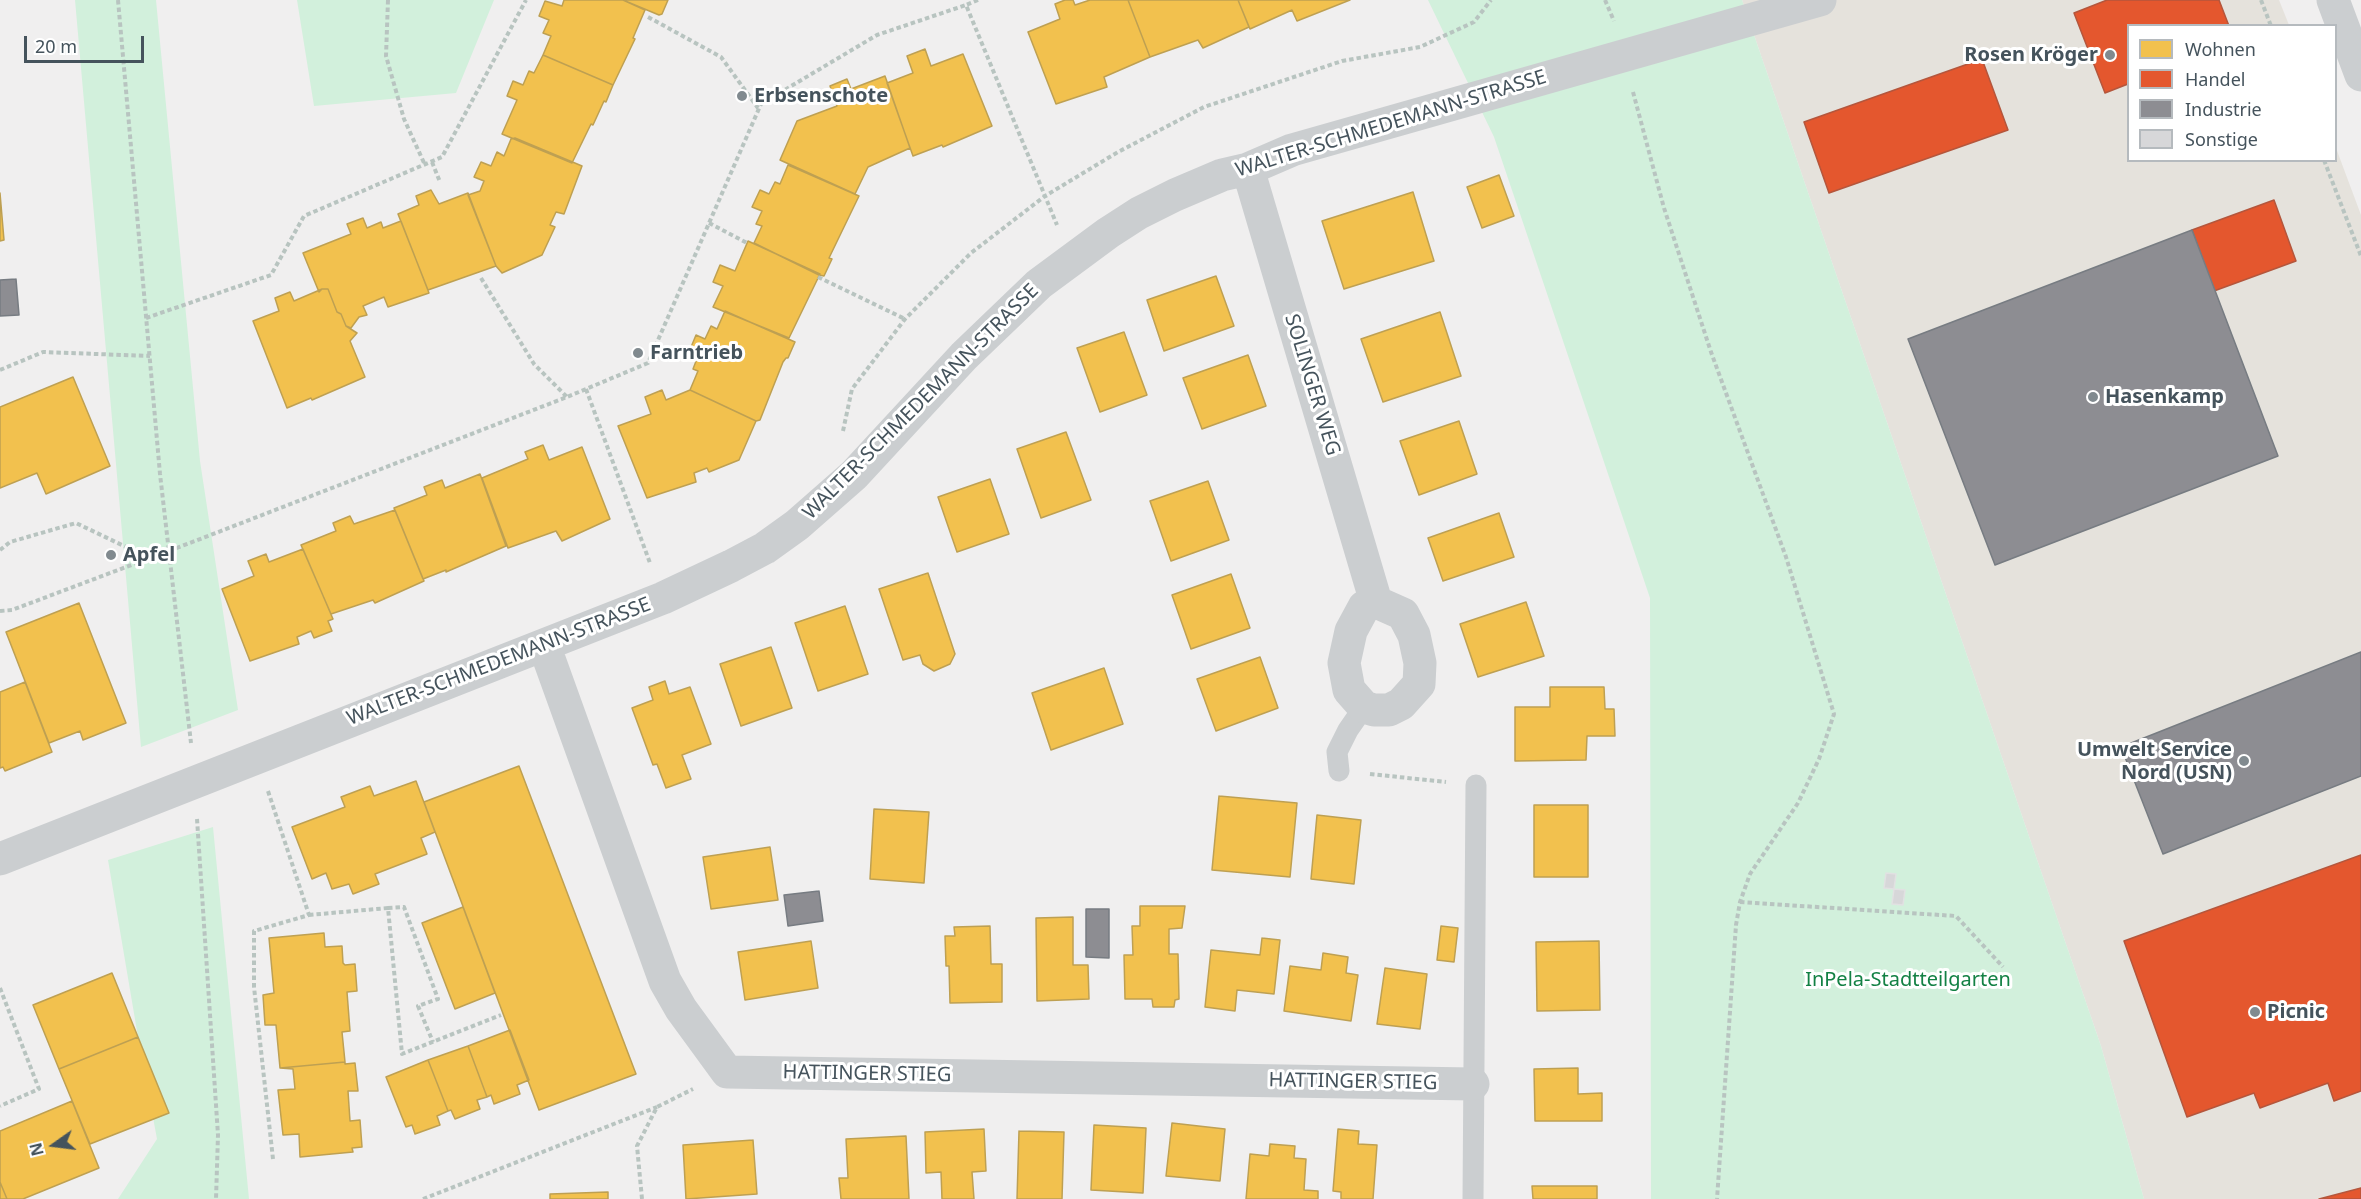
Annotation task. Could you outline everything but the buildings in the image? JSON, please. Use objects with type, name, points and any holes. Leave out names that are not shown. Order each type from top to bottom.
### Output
[{"type":"street","name":"WALTER-SCHMEDEMANN-STRASSE","points":[[0,859],[195,780],[663,598],[765,548],[797,525],[854,475],[989,331],[1071,259],[1140,213],[1175,195],[1222,175],[1248,169],[1292,150],[1820,0]]},
{"type":"street","points":[[2333,0],[2361,75]]},
{"type":"street","name":"SOLINGER WEG","points":[[1248,169],[1376,602]]},
{"type":"street","points":[[1376,602],[1403,614],[1414,635],[1420,663],[1419,684],[1401,704],[1389,710],[1364,707],[1349,690],[1344,663],[1351,631],[1364,607],[1376,602]]},
{"type":"street","points":[[544,645],[665,981],[681,1009],[727,1072]]},
{"type":"street","name":"HATTINGER STIEG","points":[[727,1072],[1473,1084]]},
{"type":"lane","points":[[1339,771],[1337,752],[1348,730],[1364,707]]},
{"type":"lane","points":[[1473,1199],[1476,784]]},
{"type":"path","points":[[118,0],[168,551],[191,744]]},
{"type":"path","points":[[388,0],[386,56],[404,119],[425,165]]},
{"type":"path","points":[[146,318],[272,274],[304,216],[442,157],[526,0]]},
{"type":"path","points":[[0,611],[12,610],[150,558],[567,397],[648,363],[761,104],[877,35],[978,0]]},
{"type":"path","points":[[2261,0],[2270,24]]},
{"type":"path","points":[[966,5],[1071,259]]},
{"type":"path","points":[[648,17],[721,57],[759,109]]},
{"type":"path","points":[[1624,55],[1664,208],[1712,352],[1786,557],[1834,714],[1819,759],[1798,803],[1750,874],[1740,902],[1736,925],[1717,1199]]},
{"type":"path","points":[[432,162],[440,183]]},
{"type":"path","points":[[2325,162],[2361,256]]},
{"type":"path","points":[[709,223],[747,243]]},
{"type":"path","points":[[818,277],[905,319]]},
{"type":"path","points":[[481,278],[534,364],[567,397]]},
{"type":"path","points":[[0,370],[43,352],[150,356]]},
{"type":"path","points":[[586,389],[663,598]]},
{"type":"path","points":[[0,550],[10,542],[76,523],[150,558]]},
{"type":"path","points":[[256,757],[309,915]]},
{"type":"path","points":[[1339,771],[1476,784]]},
{"type":"path","points":[[195,780],[218,1135],[216,1199]]},
{"type":"path","points":[[1740,902],[1956,915],[2003,967]]},
{"type":"path","points":[[273,1159],[254,987],[254,931],[309,915],[404,907],[438,999],[418,1006],[433,1042]]},
{"type":"path","points":[[388,908],[402,1054],[501,1015]]},
{"type":"path","points":[[0,988],[39,1089],[0,1106]]},
{"type":"path","points":[[423,1199],[657,1107],[727,1072]]},
{"type":"path","points":[[642,1199],[638,1146],[657,1107]]},
{"type":"shaded area","points":[[1742,0],[2279,0],[2289,24],[2127,24],[2127,162],[2337,162],[2337,151],[2361,215],[2361,1199],[2144,1199],[2101,1046]]},
{"type":"green space","points":[[75,0],[156,0],[200,461],[238,710],[141,747]]},
{"type":"green space","points":[[297,0],[494,0],[456,93],[314,106]]},
{"type":"green space","name":"InPela-Stadtteilgarten","points":[[1428,0],[1742,0],[2101,1046],[2144,1199],[1651,1199],[1650,598],[1494,137]]},
{"type":"green space","points":[[213,827],[249,1199],[118,1199],[157,1139],[108,860]]},
{"type":"place","name":"Rosen Kröger","points":[[2110,55]]},
{"type":"place","name":"Erbsenschote","points":[[742,96]]},
{"type":"place","name":"Farntrieb","points":[[638,353]]},
{"type":"place","name":"Hasenkamp","points":[[2093,397]]},
{"type":"place","name":"Apfel","points":[[111,555]]},
{"type":"place","name":"Umwelt Service Nord (USN)","points":[[2244,761]]},
{"type":"place","name":"Picnic","points":[[2255,1012]]}]
